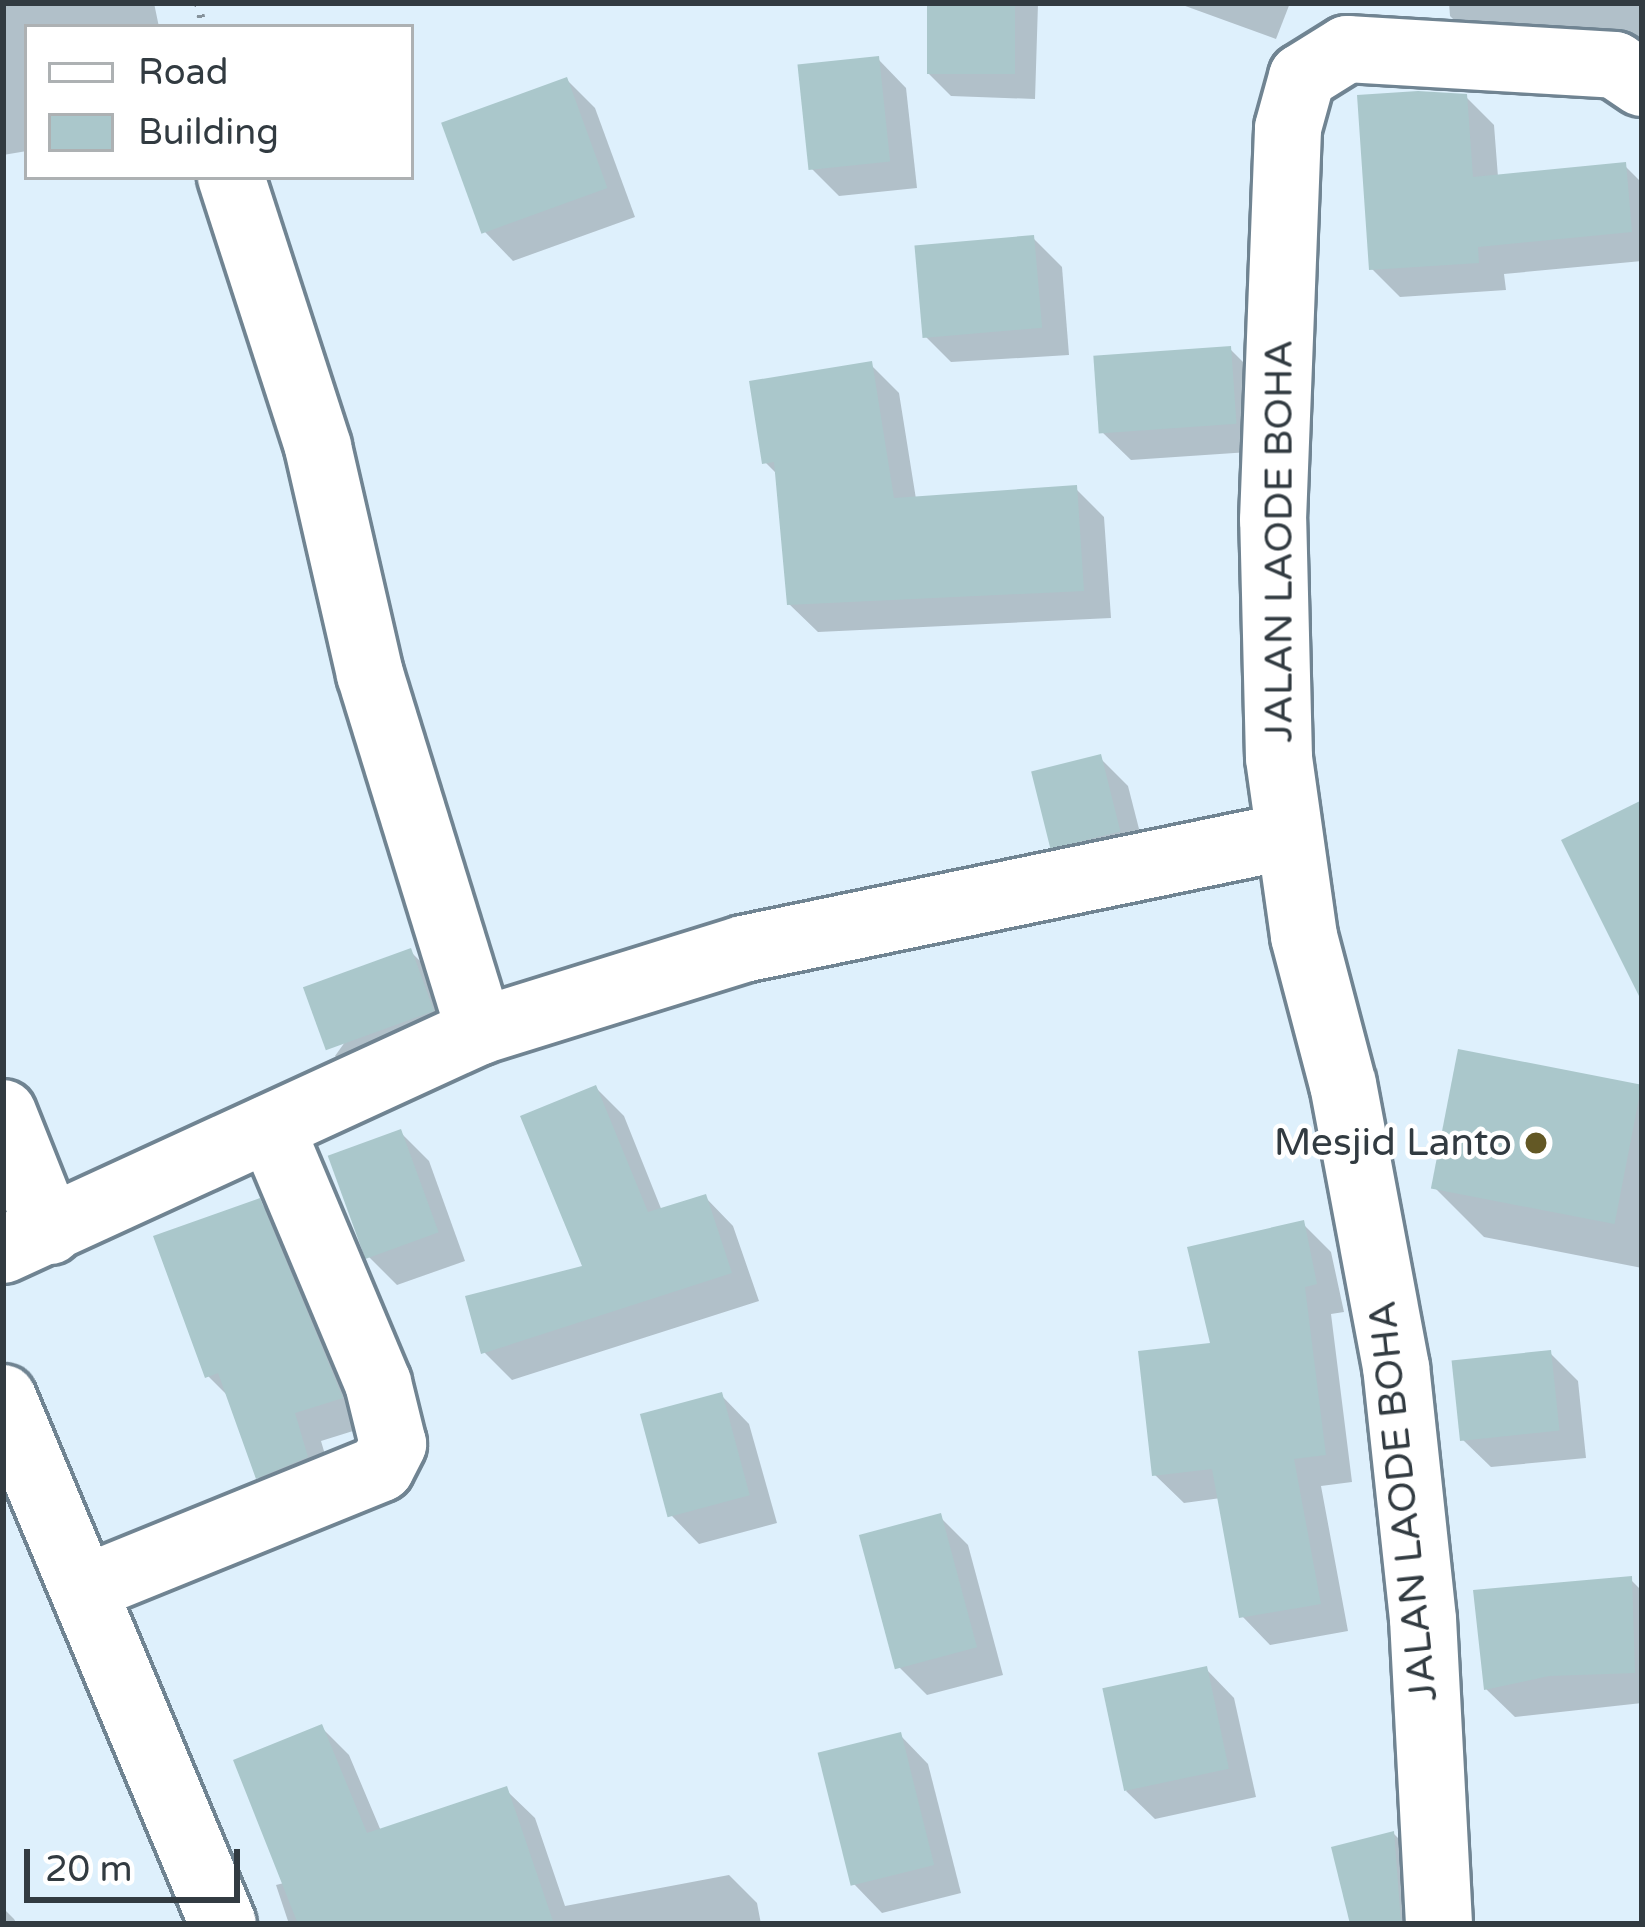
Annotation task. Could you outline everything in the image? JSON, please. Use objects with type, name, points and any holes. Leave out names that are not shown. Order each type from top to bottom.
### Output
[{"type":"street","name":"JALAN LAODE BOHA","points":[[1439,1924],[1423,1619],[1396,1367],[1288,836],[1272,641],[1288,128],[1302,77],[1348,49],[1615,65],[1642,83]]},
{"type":"street","points":[[231,180],[318,447],[370,674],[479,1030]]},
{"type":"street","points":[[3,1113],[26,1240],[479,1030],[743,949],[1288,836]]},
{"type":"street","points":[[86,1588],[381,1468],[393,1444],[378,1382],[271,1128]]},
{"type":"street","points":[[3,1398],[223,1924]]},
{"type":"building","points":[[927,3],[1015,3],[1015,74],[927,74]]},
{"type":"building","points":[[879,56],[890,161],[809,170],[797,65]]},
{"type":"building","points":[[567,77],[607,188],[481,234],[441,123]]},
{"type":"building","points":[[1467,94],[1473,177],[1626,162],[1632,232],[1478,247],[1479,263],[1369,270],[1357,95]]},
{"type":"building","points":[[1034,235],[1042,328],[923,338],[914,245]]},
{"type":"building","points":[[1231,346],[1236,424],[1099,433],[1093,356]]},
{"type":"building","points":[[872,361],[894,498],[1077,485],[1084,591],[787,605],[774,462],[762,464],[749,381]]},
{"type":"building","points":[[1101,754],[1120,832],[1050,849],[1031,771]]},
{"type":"building","points":[[1642,800],[1642,1002],[1561,840]]},
{"type":"building","points":[[411,948],[434,1011],[326,1050],[303,987]]},
{"type":"building","name":"Mesjid Lanto","points":[[1458,1049],[1642,1085],[1614,1224],[1431,1188]]},
{"type":"building","points":[[596,1085],[648,1212],[706,1194],[732,1273],[481,1354],[465,1296],[582,1266],[520,1116]]},
{"type":"building","points":[[401,1129],[439,1232],[365,1259],[328,1156]]},
{"type":"building","points":[[260,1198],[343,1398],[295,1413],[308,1457],[256,1479],[218,1373],[205,1378],[153,1236]]},
{"type":"building","points":[[1304,1220],[1317,1284],[1305,1287],[1326,1455],[1294,1459],[1321,1604],[1239,1618],[1212,1469],[1152,1476],[1138,1351],[1210,1343],[1187,1247]]},
{"type":"building","points":[[1551,1350],[1559,1431],[1460,1441],[1452,1360]]},
{"type":"building","points":[[722,1392],[750,1495],[668,1517],[640,1414]]},
{"type":"building","points":[[941,1513],[977,1647],[895,1669],[859,1535]]},
{"type":"building","points":[[1632,1576],[1635,1673],[1549,1676],[1484,1690],[1473,1590]]},
{"type":"building","points":[[1207,1666],[1229,1769],[1124,1791],[1102,1688]]},
{"type":"building","points":[[322,1724],[367,1833],[507,1786],[554,1924],[298,1924],[233,1760]]},
{"type":"building","points":[[901,1732],[934,1865],[851,1886],[818,1753]]},
{"type":"building","points":[[1394,1831],[1401,1924],[1350,1924],[1331,1847]]},
{"type":"place","name":"Mesjid Lanto","points":[[1536,1143]]}]
